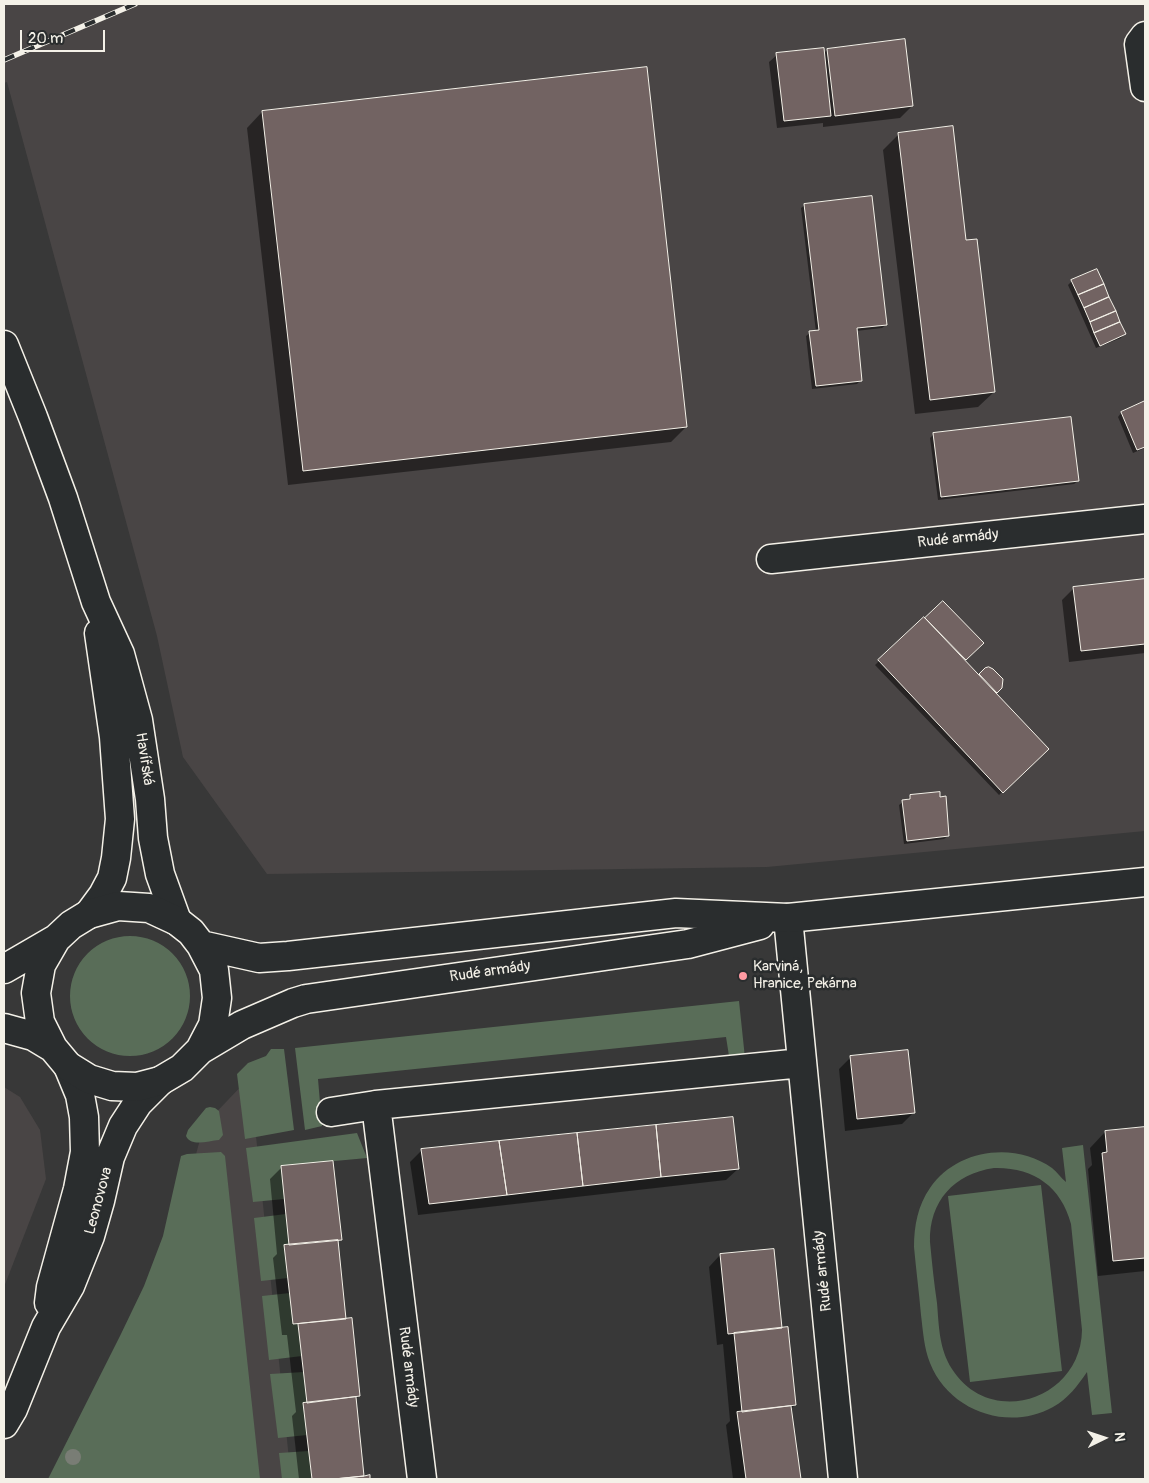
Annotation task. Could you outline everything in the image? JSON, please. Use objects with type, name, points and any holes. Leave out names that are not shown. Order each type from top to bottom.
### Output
[{"type":"street","points":[[1145,36],[1139,44],[1145,87]]},
{"type":"street","name":"Havířská","points":[[4,345],[63,498],[96,602],[120,654],[138,720],[150,799],[153,838],[160,874],[177,921]]},
{"type":"street","name":"Rudé armády","points":[[771,558],[1145,519]]},
{"type":"street","name":"Havířská","points":[[88,914],[103,895],[112,878],[120,819],[114,737],[96,602]]},
{"type":"street","name":"Rudé armády","points":[[201,945],[259,958],[269,958],[676,913],[788,918],[1145,882]]},
{"type":"street","name":"Rudé armády","points":[[4,969],[56,939],[71,925],[88,914],[118,906],[149,908],[177,921],[190,932],[201,945],[214,970],[217,998],[213,1025],[200,1050]]},
{"type":"street","name":"Rudé armády","points":[[4,1028],[33,1036],[89,1079],[112,1086],[136,1087],[160,1081],[182,1068],[200,1050],[242,1024],[306,999],[688,944],[788,918]]},
{"type":"street","name":"Rudé armády","points":[[788,918],[844,1479]]},
{"type":"street","name":"Rudé armády","points":[[56,939],[42,965],[36,993],[40,1022],[60,1057]]},
{"type":"street","name":"Leonovova","points":[[46,1327],[51,1287],[78,1189],[85,1152],[84,1117],[80,1095],[60,1057]]},
{"type":"street","points":[[331,1112],[376,1105],[802,1063]]},
{"type":"street","name":"Leonovova","points":[[4,1424],[13,1409],[46,1327],[70,1286],[90,1236],[110,1157],[123,1126],[138,1103],[160,1081]]},
{"type":"street","name":"Rudé armády","points":[[376,1105],[422,1479]]},
{"type":"shaded area","points":[[4,4],[1145,4],[1145,831],[767,867],[267,874],[183,757],[157,636],[7,82],[4,83]]},
{"type":"shaded area","points":[[250,1077],[291,1479],[77,1479],[170,1249],[204,1125]]},
{"type":"shaded area","points":[[4,1087],[20,1097],[40,1130],[46,1179],[4,1287]]},
{"type":"green space","points":[[130,936],[153,940],[173,953],[186,973],[190,996],[186,1019],[173,1039],[153,1052],[130,1056],[107,1052],[87,1039],[74,1019],[70,996],[74,973],[87,953],[107,940]]},
{"type":"green space","points":[[739,1001],[745,1058],[733,1059],[729,1056],[726,1037],[318,1079],[322,1126],[305,1130],[295,1048]]},
{"type":"green space","points":[[271,1049],[284,1049],[294,1130],[245,1139],[237,1074],[248,1063],[266,1056]]},
{"type":"green space","points":[[210,1107],[219,1111],[223,1135],[219,1140],[196,1142],[188,1139],[186,1136],[188,1130],[206,1108]]},
{"type":"green space","points":[[357,1133],[367,1158],[281,1166],[284,1199],[253,1202],[246,1148]]},
{"type":"green space","points":[[1083,1145],[1112,1413],[1092,1415],[1087,1372],[1068,1396],[1053,1407],[1036,1414],[999,1417],[965,1405],[951,1394],[939,1380],[930,1363],[923,1333],[914,1247],[916,1224],[920,1209],[930,1188],[941,1175],[970,1157],[1004,1152],[1021,1154],[1052,1168],[1066,1182],[1062,1148]],"holes":[[[994,1168],[1033,1175],[1043,1181],[1053,1189],[1066,1211],[1071,1224],[1082,1330],[1078,1354],[1067,1374],[1050,1389],[1031,1398],[1010,1401],[988,1398],[968,1387],[952,1369],[944,1353],[940,1337],[930,1242],[931,1227],[939,1202],[956,1183],[980,1171]]]},
{"type":"green space","points":[[221,1152],[225,1156],[260,1479],[48,1479],[144,1286],[163,1236],[181,1156]]},
{"type":"green space","points":[[1041,1185],[1062,1371],[970,1382],[948,1196]]},
{"type":"green space","points":[[286,1214],[289,1245],[284,1246],[288,1278],[261,1281],[254,1218]]},
{"type":"green space","points":[[290,1293],[293,1324],[298,1324],[302,1356],[269,1360],[262,1296]]},
{"type":"green space","points":[[304,1372],[307,1403],[303,1403],[307,1435],[278,1438],[270,1374]]},
{"type":"green space","points":[[309,1451],[312,1479],[282,1479],[279,1453]]},
{"type":"building","points":[[905,39],[913,106],[835,116],[827,49]]},
{"type":"building","points":[[824,48],[831,116],[784,121],[776,53]]},
{"type":"building","points":[[647,67],[687,427],[303,471],[262,111]]},
{"type":"building","points":[[953,126],[966,240],[977,239],[995,392],[930,400],[898,133]]},
{"type":"building","points":[[872,196],[887,325],[857,328],[862,381],[816,386],[809,331],[819,330],[804,204]]},
{"type":"building","points":[[1097,269],[1104,284],[1078,295],[1071,280]]},
{"type":"building","points":[[1104,284],[1109,297],[1084,308],[1078,295]]},
{"type":"building","points":[[1109,297],[1116,311],[1090,322],[1084,308]]},
{"type":"building","points":[[1116,311],[1120,322],[1094,333],[1090,322]]},
{"type":"building","points":[[1120,322],[1126,334],[1100,346],[1094,333]]},
{"type":"building","points":[[1145,401],[1145,447],[1137,450],[1121,412]]},
{"type":"building","points":[[1071,417],[1079,481],[941,497],[933,433]]},
{"type":"building","points":[[1145,579],[1145,644],[1081,651],[1073,587]]},
{"type":"building","points":[[943,601],[984,643],[966,660],[925,618]]},
{"type":"building","points":[[924,617],[1049,749],[1003,793],[878,660]]},
{"type":"building","points":[[989,667],[1003,679],[1002,688],[997,693],[979,674]]},
{"type":"building","points":[[940,792],[940,797],[946,796],[949,836],[907,841],[902,800],[910,799],[910,795]]},
{"type":"building","points":[[908,1050],[915,1113],[857,1119],[850,1056]]},
{"type":"building","points":[[733,1117],[739,1169],[661,1177],[656,1125]]},
{"type":"building","points":[[656,1125],[661,1177],[583,1186],[577,1133]]},
{"type":"building","points":[[1145,1127],[1145,1258],[1113,1261],[1102,1153],[1107,1152],[1105,1131]]},
{"type":"building","points":[[577,1133],[583,1186],[507,1195],[499,1141]]},
{"type":"building","points":[[499,1141],[507,1195],[429,1204],[421,1149]]},
{"type":"building","points":[[333,1161],[342,1240],[289,1245],[281,1166]]},
{"type":"building","points":[[338,1240],[346,1319],[293,1324],[284,1245]]},
{"type":"building","points":[[774,1249],[782,1328],[728,1334],[720,1254]]},
{"type":"building","points":[[352,1318],[360,1396],[307,1403],[298,1324]]},
{"type":"building","points":[[788,1327],[796,1405],[742,1412],[734,1333]]},
{"type":"building","points":[[356,1397],[364,1476],[312,1479],[303,1403]]},
{"type":"building","points":[[791,1406],[801,1479],[746,1479],[737,1412]]},
{"type":"building","points":[[370,1475],[370,1479],[334,1479],[364,1476]]},
{"type":"railway","points":[[4,60],[135,4]]},
{"type":"place","name":"Karviná, Hranice, Pekárna","points":[[743,976]]}]
